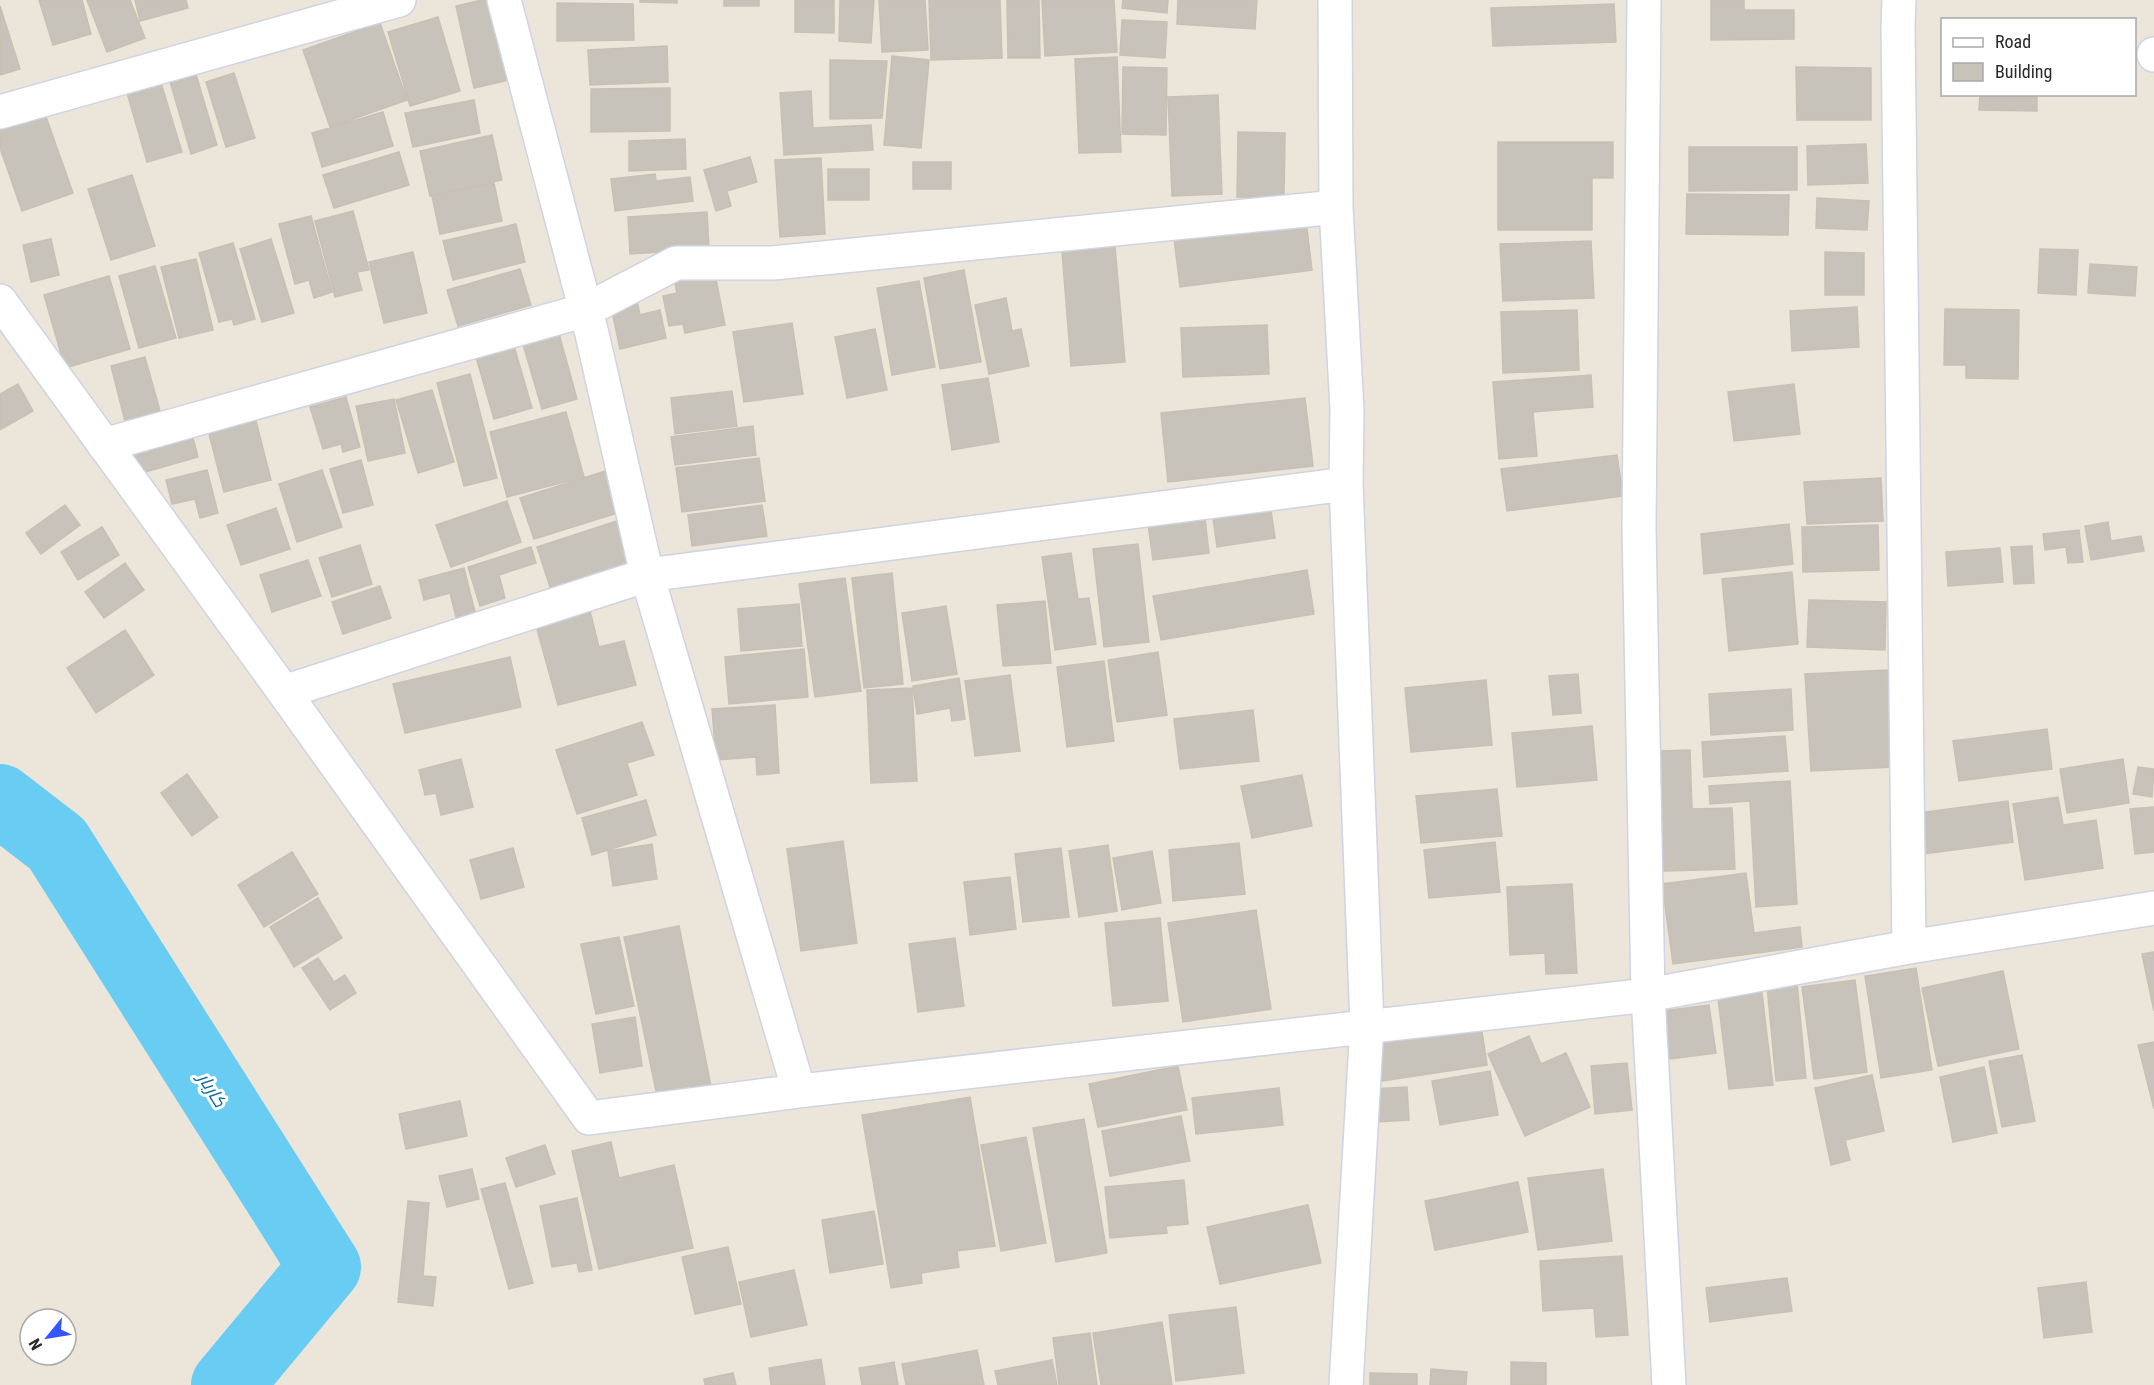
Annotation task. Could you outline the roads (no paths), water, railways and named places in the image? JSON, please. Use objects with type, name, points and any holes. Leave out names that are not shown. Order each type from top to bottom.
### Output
[{"type":"street","points":[[0,112],[399,0]]},
{"type":"street","points":[[504,0],[586,310],[647,575],[799,1091]]},
{"type":"street","points":[[1335,0],[1336,207],[1347,410],[1346,484],[1367,1025],[1346,1385]]},
{"type":"street","points":[[1644,0],[1639,528],[1648,994],[1669,1385]]},
{"type":"street","points":[[1899,0],[1909,947]]},
{"type":"street","points":[[104,445],[586,310],[676,263],[772,263],[1336,207]]},
{"type":"street","points":[[0,301],[589,1118],[799,1091],[1648,994],[1909,947],[2154,908]]},
{"type":"street","points":[[284,692],[647,575],[1346,484]]},
{"type":"waterway","name":"کاربار","points":[[0,800],[57,844],[325,1267],[227,1385]]}]
